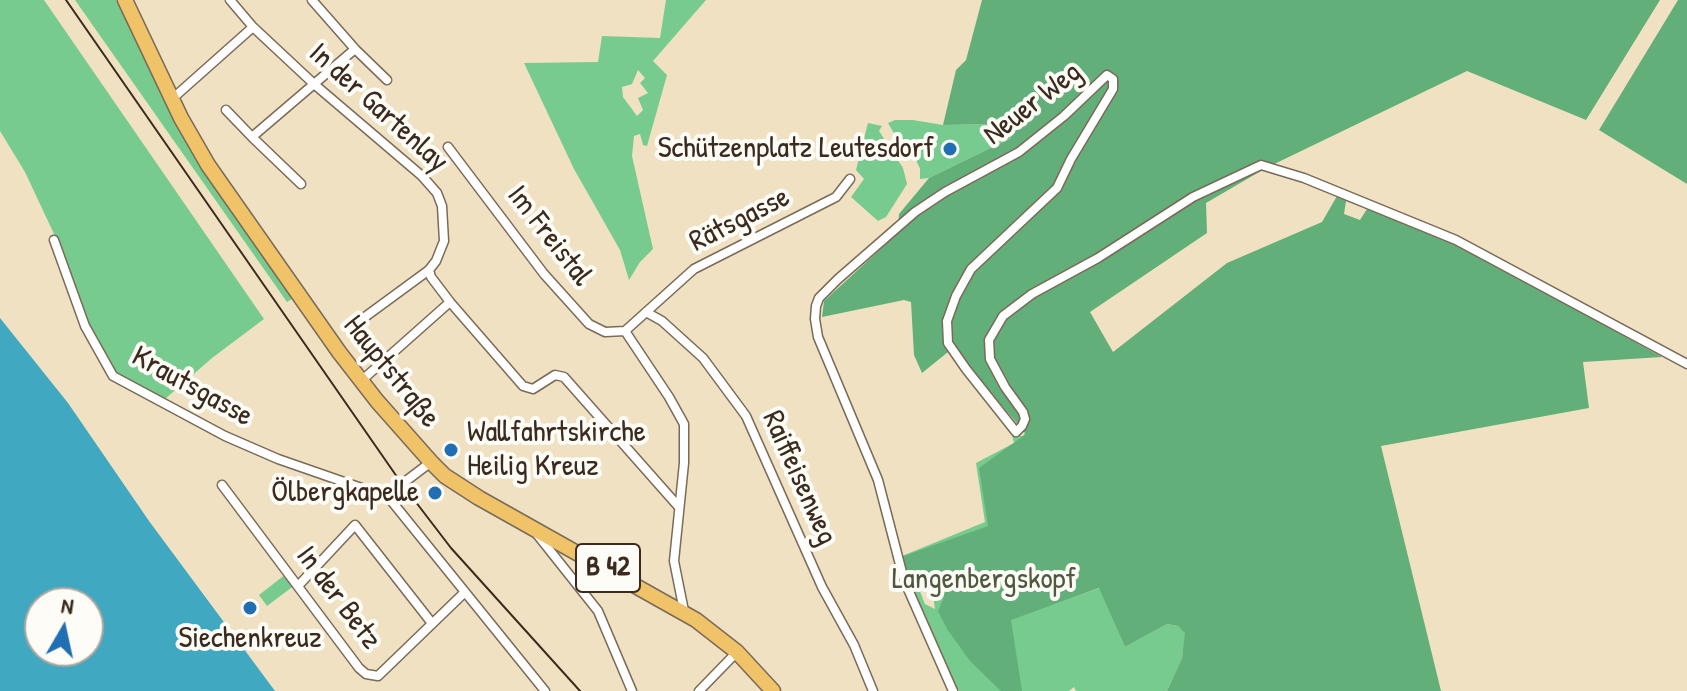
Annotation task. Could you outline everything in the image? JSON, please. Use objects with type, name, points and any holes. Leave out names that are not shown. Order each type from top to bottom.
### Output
[{"type":"main road","name":"Hauptstraße","points":[[125,0],[171,100],[208,165],[361,381],[431,462],[462,488],[684,612],[737,652],[773,691]]},
{"type":"street","name":"In der Gartenlay","points":[[230,0],[253,27],[314,84],[422,176],[437,193],[442,206],[444,241],[429,270]]},
{"type":"street","points":[[312,0],[387,80]]},
{"type":"street","points":[[171,100],[253,27]]},
{"type":"street","points":[[252,137],[355,49]]},
{"type":"street","name":"Neuer Weg","points":[[953,691],[904,580],[878,480],[818,337],[815,319],[819,298],[915,212],[1019,152],[1064,116],[1107,75],[1113,89],[1057,188],[971,269],[947,321],[948,343],[1016,432],[1025,419],[1023,412],[990,359],[989,340],[1003,316],[1032,294],[1098,258],[1193,197],[1261,165],[1304,178],[1456,240],[1687,364]]},
{"type":"street","points":[[226,110],[301,184]]},
{"type":"street","name":"Im Freistal","points":[[448,147],[544,274],[589,324],[605,332],[625,331]]},
{"type":"street","name":"Rätsgasse","points":[[625,331],[694,269],[836,197],[850,179]]},
{"type":"street","name":"Krautsgasse","points":[[54,240],[85,326],[113,376],[225,436],[328,477],[385,493]]},
{"type":"street","points":[[354,325],[429,270],[450,302],[528,389],[555,375],[564,377],[678,506]]},
{"type":"street","points":[[361,381],[450,302]]},
{"type":"street","name":"Raiffeisenweg","points":[[646,312],[662,321],[703,358],[746,416],[822,587],[854,645],[873,691]]},
{"type":"street","points":[[625,331],[684,424],[684,463],[674,561],[684,612]]},
{"type":"street","points":[[431,462],[385,493],[545,691]]},
{"type":"street","name":"In der Betz","points":[[222,485],[359,668],[372,676],[378,676],[464,593]]},
{"type":"street","points":[[298,586],[355,525],[431,622]]},
{"type":"street","points":[[534,529],[537,537],[598,611],[632,691]]},
{"type":"street","points":[[699,691],[737,652]]},
{"type":"green space","points":[[0,0],[44,0],[264,319],[165,399],[114,373],[89,327],[62,251],[25,172],[0,131]]},
{"type":"green space","points":[[75,0],[116,0],[192,152],[293,298],[287,302]]},
{"type":"green space","points":[[666,0],[706,0],[653,61],[667,75],[647,146],[643,145],[640,134],[634,136],[632,156],[653,249],[629,280],[620,250],[574,169],[524,63],[598,62],[602,36],[660,38]],"holes":[[[638,70],[645,78],[640,83],[648,93],[638,98],[643,110],[637,116],[623,97],[622,87],[632,84]]]},
{"type":"green space","points":[[982,0],[1660,0],[1586,120],[1467,71],[1266,168],[1206,203],[1207,233],[1090,312],[1113,352],[1227,263],[1322,222],[1337,196],[1462,246],[1662,357],[1583,362],[1589,408],[1381,446],[1441,691],[1167,691],[1182,658],[1185,633],[1178,626],[1167,624],[1125,647],[1099,588],[1011,620],[1022,691],[1001,691],[970,661],[938,611],[943,600],[940,588],[928,577],[908,574],[901,557],[988,526],[979,468],[1026,434],[953,348],[922,373],[914,355],[911,302],[904,300],[822,317],[824,301],[898,233],[899,214],[929,178],[1011,138],[994,124],[943,125],[956,70],[966,60]],"holes":[[[1346,201],[1367,209],[1360,220],[1344,214]]]},
{"type":"green space","points":[[1678,0],[1687,0],[1687,184],[1599,130]]},
{"type":"green space","name":"Schützenplatz Leutesdorf","points":[[895,120],[943,125],[994,124],[1011,138],[929,178],[920,179],[920,169],[907,139],[899,142],[888,123]]},
{"type":"green space","points":[[868,123],[882,126],[879,131],[903,168],[907,184],[886,217],[878,221],[851,197],[864,179],[856,170]]},
{"type":"green space","name":"Langenbergskopf","points":[[1077,388],[1034,611],[1100,588],[1125,647],[1167,624],[1178,626],[1186,633],[1182,658],[1167,691],[1076,691],[1074,687],[1069,691],[959,691],[942,660],[913,590],[919,589],[925,604],[935,609],[933,595],[922,581],[907,573],[902,556],[985,522],[976,463],[1014,443],[1012,435],[1023,436],[1027,427]]},
{"type":"green space","points":[[286,574],[295,585],[267,606],[259,595]]},
{"type":"water","points":[[0,318],[68,403],[149,521],[275,691],[0,691]]},
{"type":"railway","points":[[66,0],[402,484],[451,548],[580,691]]},
{"type":"place","name":"Schützenplatz Leutesdorf","points":[[950,149]]},
{"type":"place","name":"Wallfahrtskirche Heilig Kreuz","points":[[451,450]]},
{"type":"place","name":"Ölbergkapelle","points":[[435,493]]},
{"type":"place","name":"Siechenkreuz","points":[[250,608]]}]
